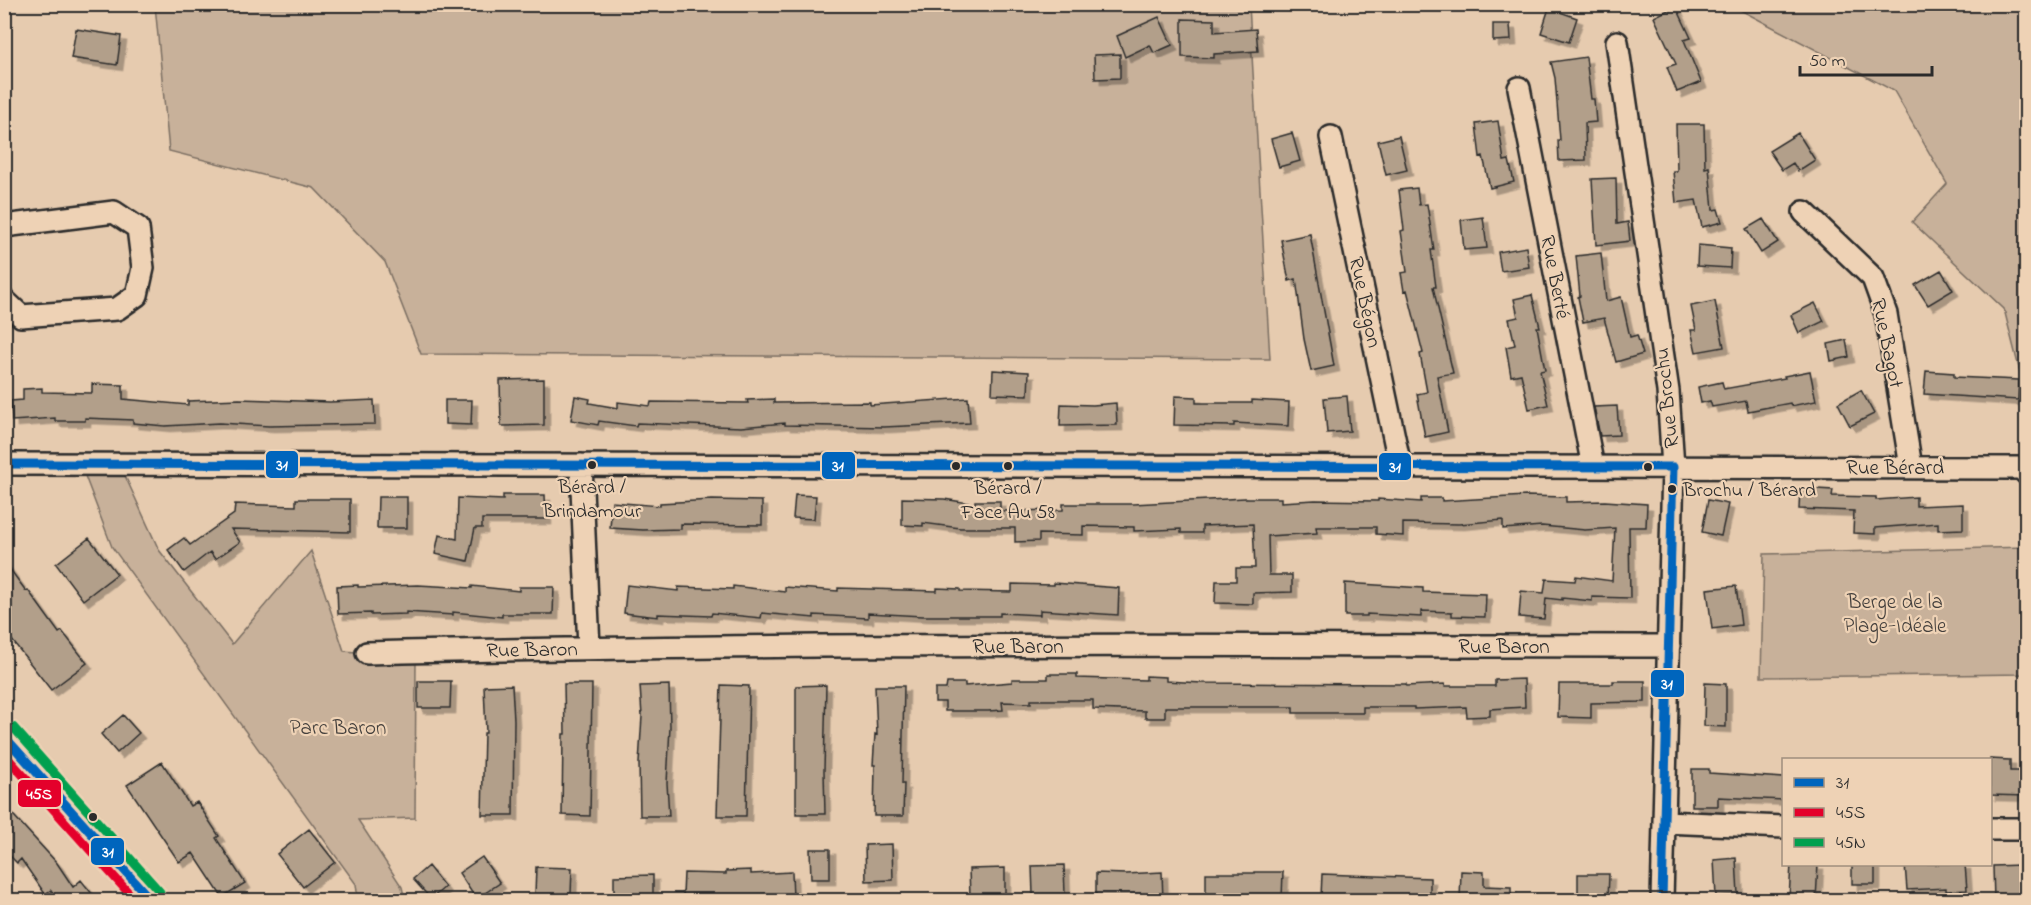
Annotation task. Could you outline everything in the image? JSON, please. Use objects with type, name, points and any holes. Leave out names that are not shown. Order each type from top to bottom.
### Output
[{"type":"street","name":"Rue Brochu","points":[[1617,42],[1668,391],[1673,467],[1662,900]]},
{"type":"street","name":"Rue Berté","points":[[1519,88],[1593,467]]},
{"type":"street","name":"Rue Bégon","points":[[1331,137],[1400,466]]},
{"type":"street","points":[[4,226],[114,212],[138,228],[143,268],[137,295],[117,309],[21,316],[4,300]]},
{"type":"street","name":"Rue Bagot","points":[[1804,212],[1873,278],[1886,314],[1911,467]]},
{"type":"street","name":"Rue Bérard","points":[[4,464],[1911,467],[2024,471]]},
{"type":"street","points":[[581,465],[589,648]]},
{"type":"street","name":"Rue Baron","points":[[367,652],[1019,645],[1669,646]]},
{"type":"street","points":[[4,735],[151,900]]},
{"type":"street","points":[[1664,822],[1782,827]]},
{"type":"street","points":[[1992,829],[2026,829]]},
{"type":"green space","points":[[155,5],[1249,5],[1270,359],[421,354],[385,262],[314,188],[169,151]]},
{"type":"green space","points":[[1731,5],[2026,5],[2026,396],[2004,309],[1912,222],[1947,184],[1894,91]]},
{"type":"green space","name":"Parc Baron","points":[[121,467],[159,550],[232,644],[311,551],[344,651],[416,657],[415,818],[358,820],[402,887],[405,900],[358,900],[356,884],[112,547],[82,468]]},
{"type":"green space","name":"Berge de la Plage-Idéale","points":[[2026,547],[2026,674],[1761,677],[1764,554]]},
{"type":"building","points":[[1676,6],[1691,38],[1684,40],[1701,82],[1677,92],[1667,67],[1676,64],[1654,17]]},
{"type":"building","points":[[1549,8],[1577,18],[1569,42],[1541,33]]},
{"type":"building","points":[[1159,17],[1172,45],[1154,53],[1150,45],[1125,57],[1117,36]]},
{"type":"building","points":[[1182,19],[1214,20],[1214,32],[1256,29],[1258,51],[1214,54],[1214,58],[1182,57]]},
{"type":"building","points":[[1493,24],[1510,24],[1511,40],[1493,41]]},
{"type":"building","points":[[76,29],[121,36],[117,65],[71,58]]},
{"type":"building","points":[[1120,54],[1120,78],[1095,79],[1094,55]]},
{"type":"building","points":[[1586,57],[1596,122],[1585,123],[1586,160],[1559,161],[1558,140],[1560,140],[1555,78],[1551,62]]},
{"type":"building","points":[[1498,121],[1504,161],[1509,160],[1514,182],[1490,188],[1483,156],[1480,157],[1476,124]]},
{"type":"building","points":[[1676,124],[1704,124],[1705,168],[1709,167],[1713,210],[1718,209],[1722,222],[1702,227],[1696,200],[1676,203],[1673,171],[1677,171]]},
{"type":"building","points":[[1292,133],[1300,161],[1279,167],[1271,139]]},
{"type":"building","points":[[1798,133],[1815,160],[1798,171],[1793,163],[1782,170],[1769,151]]},
{"type":"building","points":[[1399,136],[1407,170],[1386,175],[1378,141]]},
{"type":"building","points":[[1616,178],[1617,224],[1628,222],[1630,241],[1596,245],[1592,179]]},
{"type":"building","points":[[1417,188],[1419,205],[1427,204],[1434,250],[1431,250],[1436,287],[1433,287],[1453,373],[1437,376],[1448,432],[1425,437],[1417,394],[1427,392],[1420,354],[1423,353],[1407,290],[1404,291],[1401,273],[1407,272],[1401,231],[1404,230],[1399,190]]},
{"type":"building","points":[[1483,217],[1487,248],[1464,250],[1461,220]]},
{"type":"building","points":[[1763,219],[1778,242],[1761,253],[1746,229]]},
{"type":"building","points":[[1310,234],[1334,366],[1311,371],[1296,279],[1289,281],[1281,240]]},
{"type":"building","points":[[1698,245],[1731,248],[1730,268],[1697,266]]},
{"type":"building","points":[[1526,247],[1529,267],[1501,271],[1498,252]]},
{"type":"building","points":[[1601,253],[1606,301],[1621,297],[1630,337],[1637,335],[1643,354],[1616,362],[1604,318],[1583,322],[1578,297],[1580,296],[1576,256]]},
{"type":"building","points":[[1941,270],[1953,290],[1928,305],[1915,285]]},
{"type":"building","points":[[1532,295],[1540,327],[1537,327],[1545,370],[1540,371],[1548,405],[1529,409],[1521,374],[1511,376],[1506,347],[1515,345],[1509,319],[1518,317],[1514,299]]},
{"type":"building","points":[[1715,301],[1724,347],[1696,352],[1691,330],[1696,330],[1691,306]]},
{"type":"building","points":[[1815,303],[1824,321],[1799,333],[1791,315]]},
{"type":"building","points":[[1846,340],[1849,357],[1831,361],[1828,344]]},
{"type":"building","points":[[993,370],[1029,372],[1028,395],[992,394]]},
{"type":"building","points":[[1810,371],[1816,401],[1791,406],[1790,403],[1748,411],[1746,401],[1712,407],[1710,401],[1701,403],[1698,387],[1722,382],[1724,389]]},
{"type":"building","points":[[1926,371],[1954,373],[1954,377],[2019,380],[2018,400],[1924,394]]},
{"type":"building","points":[[544,379],[544,425],[501,426],[500,380]]},
{"type":"building","points":[[92,384],[123,385],[123,399],[188,405],[188,401],[239,399],[330,402],[374,400],[375,424],[269,426],[220,423],[165,426],[133,423],[133,420],[85,418],[85,421],[55,421],[55,418],[12,421],[11,401],[23,400],[23,389],[42,388],[42,392],[92,393]]},
{"type":"building","points":[[1861,390],[1874,414],[1850,426],[1838,403]]},
{"type":"building","points":[[575,396],[590,399],[589,403],[618,408],[618,402],[650,406],[651,402],[748,403],[747,400],[774,399],[774,403],[870,402],[870,405],[968,398],[970,423],[884,427],[785,425],[785,423],[741,427],[637,423],[636,426],[599,421],[598,425],[571,420]]},
{"type":"building","points":[[1175,396],[1196,397],[1196,403],[1252,403],[1252,400],[1289,402],[1288,426],[1234,423],[1234,426],[1174,425]]},
{"type":"building","points":[[1347,396],[1350,431],[1327,433],[1324,398]]},
{"type":"building","points":[[445,400],[472,400],[471,425],[445,424]]},
{"type":"building","points":[[1116,403],[1117,425],[1060,426],[1061,404]]},
{"type":"building","points":[[1617,406],[1619,435],[1600,436],[1594,407]]},
{"type":"building","points":[[1800,488],[1833,490],[1832,496],[1876,497],[1876,500],[1916,497],[1916,506],[1963,504],[1963,529],[1938,530],[1938,523],[1875,528],[1875,534],[1853,533],[1854,511],[1799,509]]},
{"type":"building","points":[[503,495],[545,495],[546,519],[482,519],[482,528],[475,528],[468,561],[435,554],[439,535],[457,539],[458,498],[503,500]]},
{"type":"building","points":[[795,495],[816,496],[814,519],[793,518]]},
{"type":"building","points":[[1526,496],[1566,497],[1566,502],[1605,501],[1647,504],[1646,527],[1629,527],[1630,598],[1592,597],[1592,601],[1546,598],[1544,619],[1519,617],[1521,591],[1544,593],[1546,579],[1575,581],[1576,576],[1612,581],[1615,528],[1585,530],[1542,526],[1503,529],[1503,520],[1459,524],[1403,523],[1403,536],[1376,534],[1376,527],[1316,527],[1317,533],[1268,536],[1269,575],[1292,575],[1292,592],[1253,593],[1253,604],[1215,603],[1216,581],[1236,581],[1236,568],[1255,568],[1253,524],[1202,526],[1202,533],[1181,533],[1181,529],[1134,531],[1134,527],[1083,526],[1083,535],[1039,534],[1039,541],[1015,542],[1015,528],[960,528],[923,523],[923,526],[902,525],[902,498],[944,499],[975,504],[975,501],[1000,501],[1000,511],[1063,510],[1063,504],[1133,504],[1245,498],[1281,498],[1281,502],[1378,501],[1378,499],[1421,502],[1421,498],[1442,498],[1442,501]]},
{"type":"building","points":[[378,497],[407,497],[407,528],[377,528]]},
{"type":"building","points":[[296,499],[350,499],[350,532],[231,529],[240,542],[215,559],[210,552],[184,572],[168,550],[184,538],[190,545],[234,514],[235,504],[296,506]]},
{"type":"building","points":[[712,500],[762,501],[762,525],[681,524],[681,529],[643,530],[610,528],[612,502],[660,506],[660,503]]},
{"type":"building","points":[[1708,500],[1728,504],[1721,536],[1702,532]]},
{"type":"building","points":[[89,538],[117,574],[83,600],[56,564]]},
{"type":"building","points":[[4,561],[59,633],[62,631],[87,663],[51,690],[4,630]]},
{"type":"building","points":[[1054,583],[1119,588],[1118,615],[1040,610],[1040,615],[1000,613],[1000,616],[868,613],[868,618],[814,615],[814,618],[762,613],[761,618],[712,613],[711,616],[658,614],[658,617],[624,613],[627,585],[678,591],[678,587],[733,589],[733,586],[785,592],[785,587],[838,591],[838,588],[937,591],[937,588],[1012,592],[1012,584],[1054,585]]},
{"type":"building","points":[[1345,583],[1423,588],[1423,592],[1486,594],[1485,617],[1452,616],[1452,612],[1421,611],[1421,617],[1367,614],[1367,616],[1345,616]]},
{"type":"building","points":[[358,585],[358,587],[418,585],[472,588],[472,586],[519,591],[519,587],[554,587],[553,614],[502,614],[502,617],[453,612],[453,615],[406,612],[406,614],[338,614],[337,586]]},
{"type":"building","points":[[1736,586],[1741,625],[1712,629],[1707,589]]},
{"type":"building","points":[[1048,674],[1077,674],[1077,678],[1146,680],[1146,676],[1166,677],[1166,681],[1202,683],[1406,684],[1406,686],[1445,684],[1445,686],[1495,686],[1495,680],[1524,679],[1525,707],[1490,709],[1490,716],[1467,717],[1466,707],[1414,709],[1414,707],[1363,707],[1363,713],[1293,713],[1293,707],[1165,707],[1165,718],[1145,718],[1145,711],[1093,709],[1093,700],[1002,702],[1003,710],[988,711],[945,711],[945,702],[935,702],[935,689],[946,689],[947,683],[965,683],[965,686],[1012,682],[1012,679],[1048,679]]},
{"type":"building","points":[[418,681],[451,681],[450,708],[418,708]]},
{"type":"building","points":[[1613,681],[1645,681],[1645,702],[1591,703],[1591,718],[1558,717],[1559,684],[1613,684]]},
{"type":"building","points":[[1705,683],[1726,684],[1726,727],[1704,726]]},
{"type":"building","points":[[564,684],[592,684],[590,816],[562,815]]},
{"type":"building","points":[[512,685],[513,815],[482,815],[484,733],[486,733],[484,686]]},
{"type":"building","points":[[669,685],[670,727],[667,783],[669,816],[640,816],[639,763],[642,716],[640,686]]},
{"type":"building","points":[[721,685],[749,686],[746,816],[717,816]]},
{"type":"building","points":[[826,685],[825,814],[796,814],[796,686]]},
{"type":"building","points":[[875,686],[904,686],[903,816],[874,816],[875,765],[873,765],[875,734],[877,735]]},
{"type":"building","points":[[123,715],[139,733],[117,753],[101,734]]},
{"type":"building","points":[[1992,759],[2010,760],[2010,771],[2026,771],[2026,796],[1992,795]]},
{"type":"building","points":[[162,762],[190,806],[197,802],[219,836],[216,838],[245,883],[222,897],[193,853],[179,862],[127,785]]},
{"type":"building","points":[[1692,769],[1709,769],[1709,773],[1782,778],[1782,800],[1718,797],[1718,806],[1692,806]]},
{"type":"building","points":[[4,805],[57,863],[73,887],[81,880],[97,900],[57,900],[51,890],[45,894],[21,859],[17,863],[4,850]]},
{"type":"building","points":[[309,829],[335,862],[303,887],[277,854]]},
{"type":"building","points":[[892,844],[893,880],[866,881],[865,845]]},
{"type":"building","points":[[810,849],[830,849],[830,879],[811,879]]},
{"type":"building","points":[[482,857],[500,883],[476,899],[459,873]]},
{"type":"building","points":[[1736,858],[1738,895],[1716,897],[1714,860]]},
{"type":"building","points":[[1064,865],[1065,894],[1033,895],[1032,866]]},
{"type":"building","points":[[2020,865],[2021,871],[2026,870],[2026,900],[1994,900],[1993,866]]},
{"type":"building","points":[[428,866],[445,887],[431,899],[413,879]]},
{"type":"building","points":[[1791,866],[1818,866],[1816,900],[1789,899]]},
{"type":"building","points":[[1852,866],[1875,866],[1875,884],[1852,884]]},
{"type":"building","points":[[1905,866],[1965,866],[1967,890],[1946,891],[1946,888],[1907,890]]},
{"type":"building","points":[[536,867],[572,868],[571,894],[535,894]]},
{"type":"building","points":[[1005,868],[1005,895],[970,896],[969,869]]},
{"type":"building","points":[[751,870],[751,874],[792,872],[793,898],[773,899],[772,894],[683,895],[684,873],[726,874],[726,871]]},
{"type":"building","points":[[1461,871],[1484,872],[1484,886],[1511,887],[1511,900],[1460,900]]},
{"type":"building","points":[[1162,872],[1163,900],[1096,899],[1096,873]]},
{"type":"building","points":[[1283,872],[1282,898],[1206,898],[1206,873]]},
{"type":"building","points":[[1322,874],[1430,878],[1430,899],[1384,900],[1384,898],[1321,897]]},
{"type":"building","points":[[1578,874],[1609,874],[1608,899],[1578,899]]},
{"type":"building","points":[[653,875],[653,896],[614,896],[614,876]]},
{"type":"transit line","name":"31","points":[[4,464],[1673,467]]},
{"type":"transit line","name":"31","points":[[1662,900],[1673,467]]},
{"type":"transit line","name":"45N","points":[[13,727],[160,892]]},
{"type":"transit line","name":"31","points":[[4,736],[151,900]]},
{"type":"transit line","name":"45S","points":[[4,754],[135,900]]},
{"type":"place","name":"Bérard / Brindamour","points":[[592,465]]},
{"type":"place","name":"Bérard / Face Au 58","points":[[1008,466]]},
{"type":"place","name":"Brochu / Bérard","points":[[1672,489]]}]
